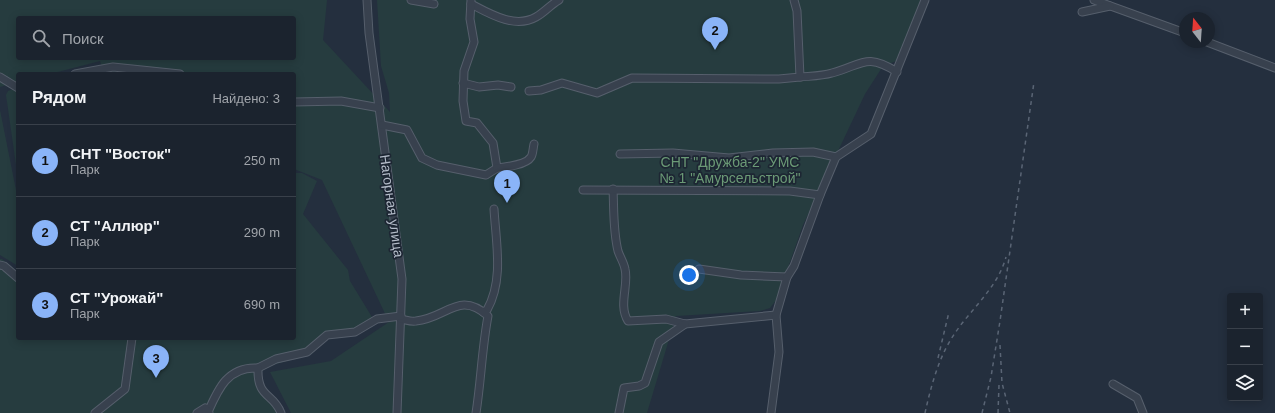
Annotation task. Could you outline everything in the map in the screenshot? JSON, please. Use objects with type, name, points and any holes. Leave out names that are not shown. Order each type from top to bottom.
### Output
[{"type":"street","name":"Нагорная улица","points":[[367,0],[369,33],[402,279],[397,413]]},
{"type":"street","points":[[411,0],[434,4]]},
{"type":"street","points":[[497,168],[493,143],[477,123],[466,121],[463,101],[464,71],[474,42],[470,19],[471,2],[508,20],[522,22],[537,17],[549,5],[559,0]]},
{"type":"street","points":[[794,0],[798,12],[800,77]]},
{"type":"street","points":[[771,413],[779,352],[776,315],[787,277],[794,266],[820,195],[836,157],[871,134],[925,0]]},
{"type":"street","points":[[1094,0],[1179,31]]},
{"type":"street","points":[[1082,12],[1110,6]]},
{"type":"street","points":[[1215,45],[1275,68]]},
{"type":"street","points":[[529,91],[541,90],[562,83],[597,93],[623,80],[632,78],[779,79],[831,73],[866,60],[883,63],[897,72]]},
{"type":"street","points":[[86,72],[113,67],[130,67],[146,72]]},
{"type":"street","points":[[0,78],[16,87]]},
{"type":"street","points":[[463,83],[479,87],[511,86]]},
{"type":"street","points":[[296,102],[340,101],[380,108]]},
{"type":"street","points":[[382,125],[407,130],[422,158],[437,165],[486,175],[497,168],[527,161],[532,156],[534,144]]},
{"type":"street","points":[[620,154],[673,153],[729,158],[773,153],[813,152],[836,157]]},
{"type":"street","points":[[613,189],[615,234],[618,252],[626,270],[624,293],[625,316],[628,321],[666,319],[685,324],[776,315]]},
{"type":"street","points":[[582,190],[790,191],[820,195]]},
{"type":"street","points":[[483,312],[487,310],[494,298],[498,280],[494,209]]},
{"type":"street","points":[[0,265],[4,266],[16,276]]},
{"type":"street","points":[[699,269],[741,275],[787,277]]},
{"type":"street","points":[[208,413],[218,389],[228,378],[246,367],[258,368],[276,359],[307,352],[327,335],[356,332],[377,319],[401,317],[416,321],[464,304],[479,308],[488,316],[484,337],[483,359],[476,413]]},
{"type":"street","points":[[619,413],[624,388],[639,386],[645,383],[659,342],[685,324]]},
{"type":"street","points":[[95,413],[125,389],[132,340]]},
{"type":"street","points":[[258,368],[258,382],[265,395],[279,408],[281,413]]},
{"type":"street","points":[[1113,384],[1137,398],[1143,413]]},
{"type":"street","points":[[197,413],[205,408],[208,413]]},
{"type":"green space","name":"СНТ \"Дружба-2\" УМС № 1 \"Амурсельстрой\"","points":[[0,0],[327,0],[323,40],[390,112],[389,93],[381,66],[377,0],[923,0],[899,60],[883,66],[865,94],[803,225],[777,299],[770,308],[760,311],[676,316],[647,413],[291,413],[270,372],[331,361],[389,322],[322,180],[296,170],[296,72],[103,72],[100,61],[58,72],[16,72],[16,83],[0,87]]},
{"type":"green space","points":[[16,88],[16,165],[6,95],[8,91]]},
{"type":"green space","points":[[0,110],[16,190],[16,265],[0,255]]},
{"type":"green space","points":[[296,173],[302,173],[317,181],[303,214],[348,270],[350,281],[375,322],[368,327],[354,332],[326,338],[315,347],[312,354],[265,367],[256,376],[279,413],[0,413],[0,259],[2,259],[16,271],[16,340],[296,340]]},
{"type":"railway","points":[[982,413],[991,377],[1000,321],[1034,82]]},
{"type":"railway","points":[[925,413],[933,382],[944,351],[955,333],[991,288],[1006,257]]},
{"type":"railway","points":[[938,358],[949,312]]},
{"type":"railway","points":[[1000,345],[1002,383],[1010,413]]},
{"type":"railway","points":[[998,413],[999,385]]},
{"type":"place","name":"СТ \"Аллюр\"","points":[[715,50]]},
{"type":"place","name":"СНТ \"Восток\"","points":[[507,203]]},
{"type":"place","name":"СТ \"Урожай\"","points":[[156,378]]}]
